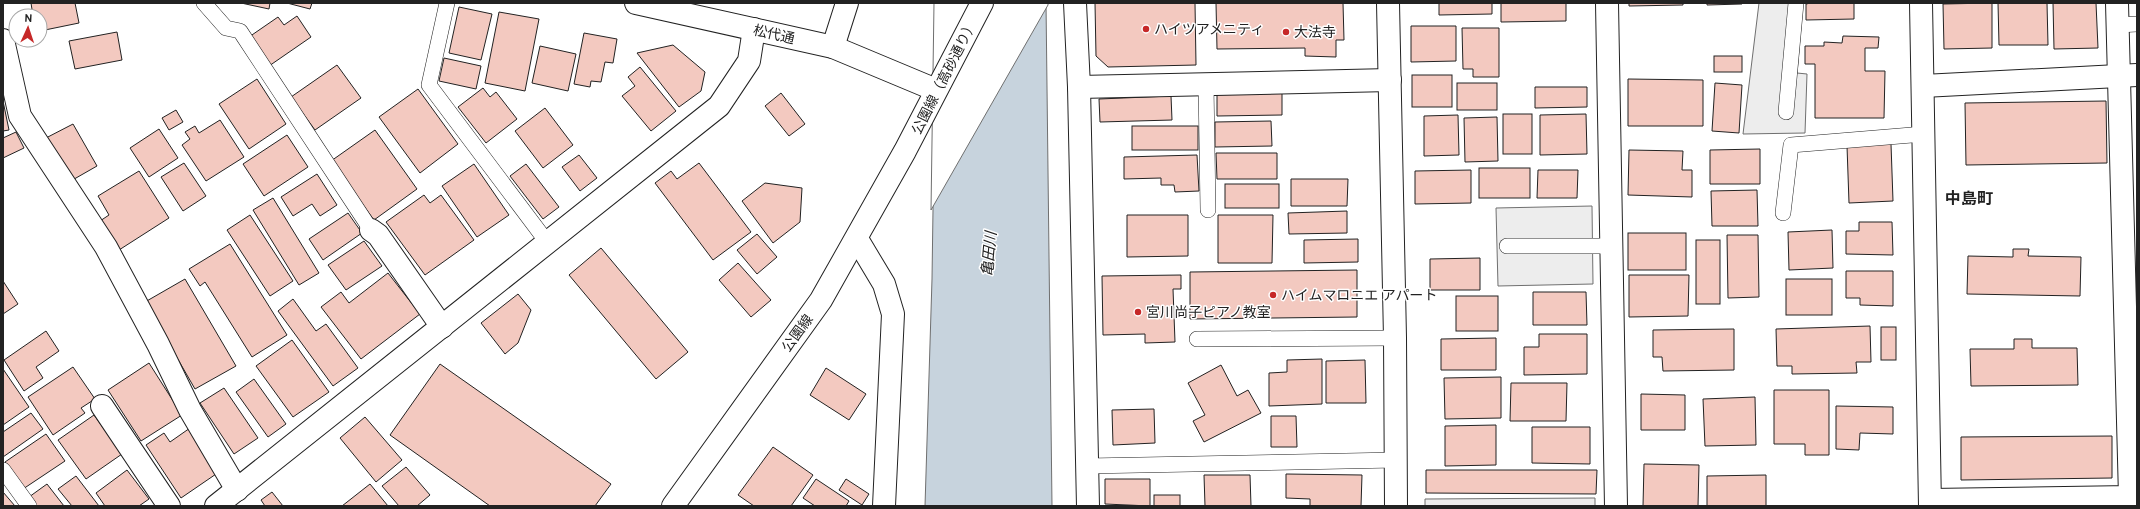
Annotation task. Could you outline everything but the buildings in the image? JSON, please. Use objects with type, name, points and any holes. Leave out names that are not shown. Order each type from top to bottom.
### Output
[{"type":"street","name":"松代通","points":[[636,3],[661,6],[833,47],[936,90]]},
{"type":"street","points":[[833,47],[848,3]]},
{"type":"street","name":"公園線（高砂通り）","points":[[905,151],[982,3]]},
{"type":"street","points":[[1075,3],[1079,87],[1088,506]]},
{"type":"street","points":[[1388,3],[1395,338],[1396,506]]},
{"type":"street","points":[[1607,3],[1616,506]]},
{"type":"street","points":[[1921,3],[1930,503],[2130,497],[2127,24],[2117,3]]},
{"type":"street","points":[[216,506],[719,106],[749,61],[754,29]]},
{"type":"street","points":[[3,40],[20,116],[106,247],[158,344],[190,410],[236,490]]},
{"type":"street","points":[[1923,86],[2127,75]]},
{"type":"street","points":[[1079,87],[1390,80]]},
{"type":"street","name":"公園線","points":[[673,506],[821,300],[857,239],[905,151]]},
{"type":"street","points":[[372,230],[378,235],[442,327]]},
{"type":"street","points":[[857,239],[884,284],[893,314],[884,506]]},
{"type":"street","points":[[102,406],[169,506]]},
{"type":"lane","points":[[204,3],[226,28],[240,32],[372,230]]},
{"type":"lane","points":[[447,3],[429,85],[547,242]]},
{"type":"lane","points":[[1786,112],[1796,3]]},
{"type":"lane","points":[[1206,84],[1208,210]]},
{"type":"lane","points":[[1783,213],[1791,145],[1924,134]]},
{"type":"lane","points":[[1507,246],[1612,246]]},
{"type":"lane","points":[[1196,339],[1395,338]]},
{"type":"lane","points":[[1087,466],[1396,460]]},
{"type":"lane","points":[[3,470],[29,506]]},
{"type":"shaded area","points":[[1759,3],[1803,3],[1797,73],[1807,74],[1805,133],[1743,134]]},
{"type":"shaded area","points":[[1592,206],[1593,284],[1498,286],[1496,208]]},
{"type":"shaded area","points":[[1595,498],[1595,506],[1425,506],[1425,499]]},
{"type":"water","name":"亀田川","points":[[936,3],[1046,3],[1052,506],[925,506],[932,279]]},
{"type":"pier","points":[[934,3],[1048,3],[1048,5],[931,210]]},
{"type":"place","name":"ハイツアメニティ","points":[[1146,29]]},
{"type":"place","name":"大法寺","points":[[1286,32]]},
{"type":"place","name":"ハイムマロニエ アパート","points":[[1273,295]]},
{"type":"place","name":"宮川尚子ピアノ教室","points":[[1138,312]]},
{"type":"district","name":"中島町","points":[[1969,198]]}]
